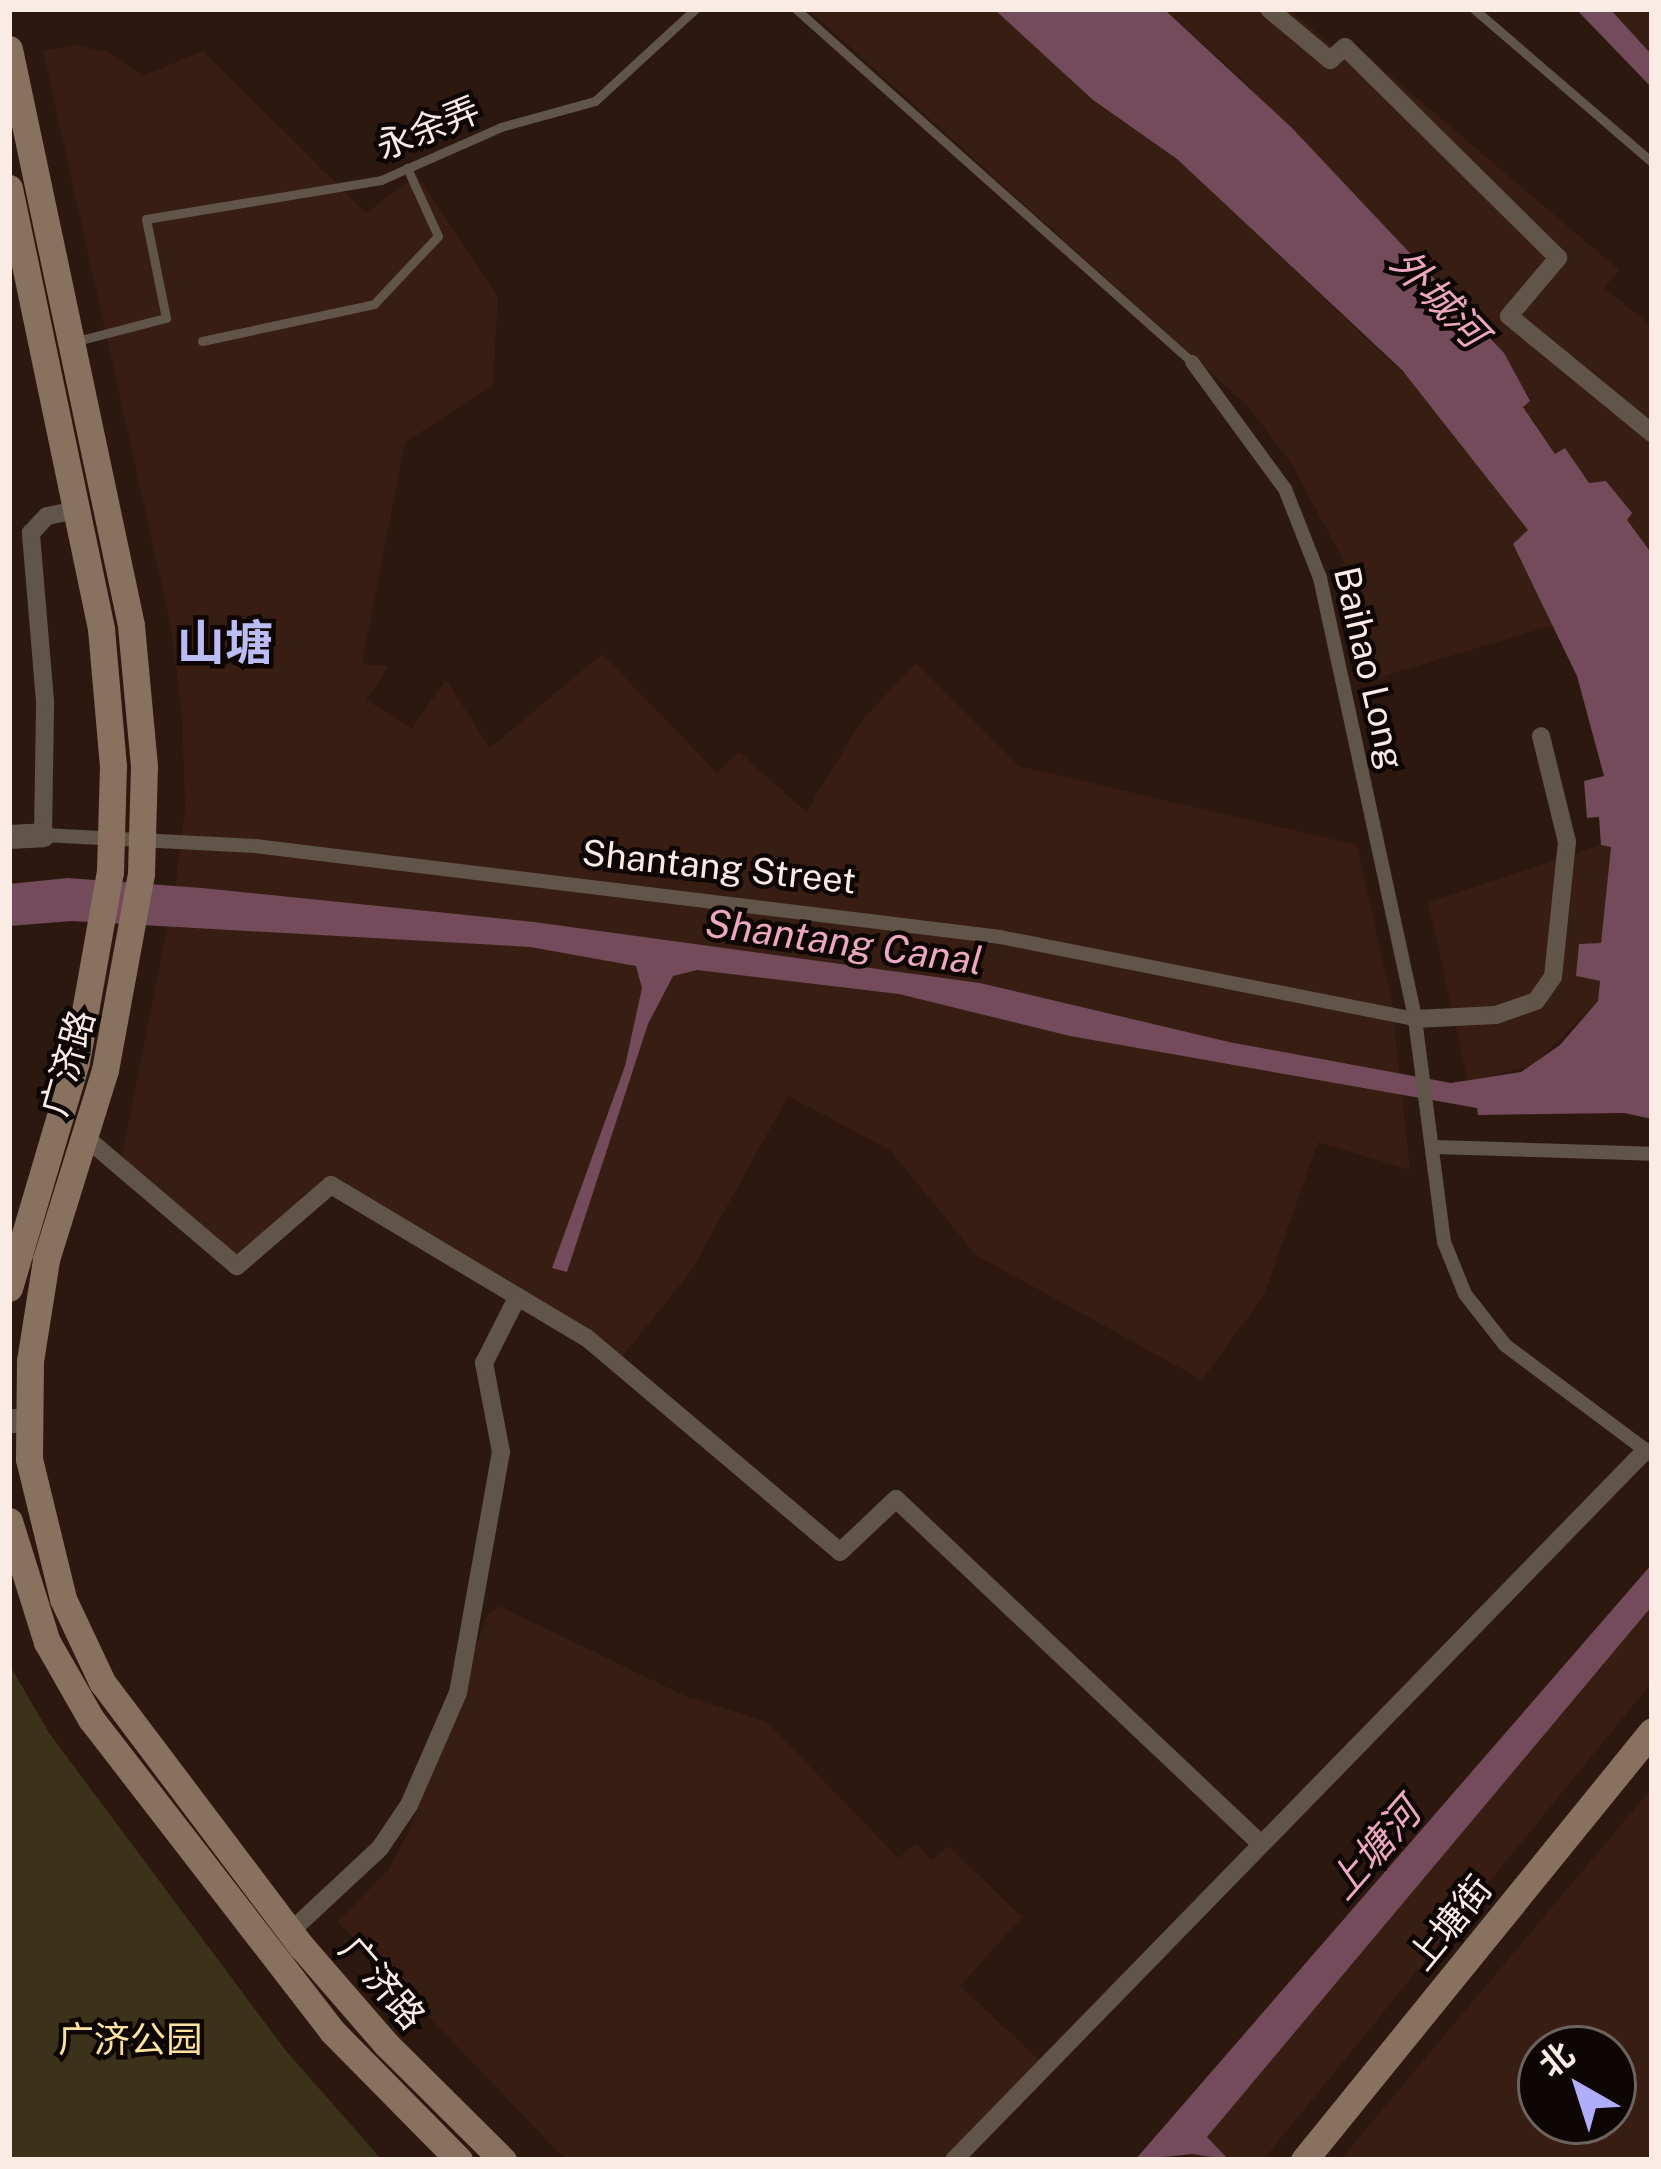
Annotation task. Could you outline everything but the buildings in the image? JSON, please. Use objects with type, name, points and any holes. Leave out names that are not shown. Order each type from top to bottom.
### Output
[{"type":"main road","name":"广济路","points":[[9,49],[131,625],[144,766],[141,873],[105,1070],[41,1283],[18,1420],[19,1461],[87,1657],[291,1931],[386,2044],[503,2160]]},
{"type":"main road","name":"广济路","points":[[9,188],[13,225],[79,510],[101,630],[113,750],[111,856],[100,960],[76,1062],[9,1288]]},
{"type":"main road","name":"广济路","points":[[9,1521],[41,1628],[91,1719],[332,2031],[459,2160]]},
{"type":"main road","name":"上塘街","points":[[1304,2160],[1652,1731]]},
{"type":"street","points":[[1269,9],[1330,60],[1345,47],[1558,258],[1509,316],[1652,433]]},
{"type":"street","name":"Baihao Long","points":[[1192,362],[1285,489],[1320,578],[1415,1019],[1444,1242],[1465,1294],[1505,1345],[1650,1449]]},
{"type":"street","points":[[43,836],[45,701],[31,533],[47,516],[79,510]]},
{"type":"street","points":[[1415,1019],[1496,1016],[1536,1001],[1552,977],[1567,842],[1541,736]]},
{"type":"street","name":"Shantang Street","points":[[9,837],[256,846],[1000,937],[1415,1019]]},
{"type":"street","points":[[84,1136],[237,1266],[331,1185],[586,1338],[840,1552],[896,1499],[1261,1844]]},
{"type":"street","points":[[1435,1147],[1652,1154]]},
{"type":"street","points":[[291,1931],[380,1848],[409,1805],[458,1693],[500,1452],[484,1364],[516,1300]]},
{"type":"street","points":[[953,2160],[1650,1449]]},
{"type":"lane","name":"永余弄","points":[[73,342],[166,318],[146,219],[381,180],[501,127],[595,100],[695,9]]},
{"type":"lane","name":"Baihao Long","points":[[796,9],[1192,362]]},
{"type":"lane","points":[[1474,9],[1652,162]]},
{"type":"lane","points":[[202,341],[374,304],[438,236],[407,168]]},
{"type":"shaded area","points":[[808,9],[994,9],[1093,100],[1177,159],[1428,397],[1529,530],[1513,544],[1553,625],[1377,678],[1342,558],[1293,466],[1249,407]]},
{"type":"shaded area","points":[[1164,9],[1290,9],[1333,48],[1345,37],[1619,270],[1604,288],[1652,326],[1652,554],[1556,455],[1523,406],[1504,353],[1241,78]]},
{"type":"shaded area","points":[[1610,9],[1652,9],[1652,55]]},
{"type":"shaded area","points":[[74,45],[108,52],[143,76],[203,51],[366,213],[417,175],[498,297],[493,385],[405,442],[362,664],[389,666],[366,700],[412,728],[446,680],[490,748],[602,654],[717,773],[739,752],[806,812],[862,720],[916,663],[1019,766],[1357,845],[1392,1003],[1410,1170],[1318,1142],[1264,1295],[1202,1380],[976,1255],[890,1150],[788,1096],[691,1271],[617,1363],[332,1186],[237,1266],[121,1161],[175,888],[185,809],[182,713],[170,622],[43,51]]},
{"type":"shaded area","points":[[1601,845],[1611,847],[1601,944],[1577,977],[1600,981],[1598,1001],[1532,1066],[1468,1081],[1428,902]]},
{"type":"shaded area","points":[[499,1606],[685,1696],[767,1722],[898,1858],[916,1844],[932,1860],[948,1846],[1022,1917],[960,1986],[1050,2070],[967,2160],[566,2160],[338,1922],[389,1869],[410,1829],[488,1614]]},
{"type":"shaded area","points":[[1652,1606],[1652,1682],[1263,2160],[1187,2160]]},
{"type":"shaded area","points":[[1652,1788],[1652,2160],[1340,2160]]},
{"type":"green space","name":"广济公园","points":[[9,1664],[49,1733],[286,2051],[382,2160],[9,2160]]},
{"type":"water","name":"外城河","points":[[994,9],[1164,9],[1292,128],[1504,353],[1530,401],[1523,407],[1555,454],[1565,448],[1589,483],[1606,481],[1632,513],[1627,520],[1652,554],[1652,1119],[1624,1113],[1478,1115],[1477,1108],[1070,1036],[899,994],[697,970],[673,976],[648,1024],[567,1272],[552,1268],[625,1066],[642,988],[636,966],[530,947],[72,921],[9,926],[9,884],[68,878],[202,888],[534,922],[980,983],[1229,1042],[1451,1083],[1521,1072],[1560,1045],[1598,1001],[1600,981],[1576,976],[1579,944],[1601,943],[1611,847],[1601,845],[1599,817],[1587,818],[1584,781],[1604,776],[1577,676],[1513,544],[1528,530],[1402,370],[1177,159],[1093,100]]},
{"type":"water","points":[[1576,9],[1610,9],[1652,55],[1652,88]]},
{"type":"water","points":[[1652,1564],[1652,1606],[1207,2137],[1229,2160],[1193,2154],[1135,2160]]},
{"type":"district","name":"山塘","points":[[225,643]]},
{"type":"water label","name":"Shantang Canal","points":[[844,942]]},
{"type":"water label","name":"上塘河","points":[[1374,1849]]}]
